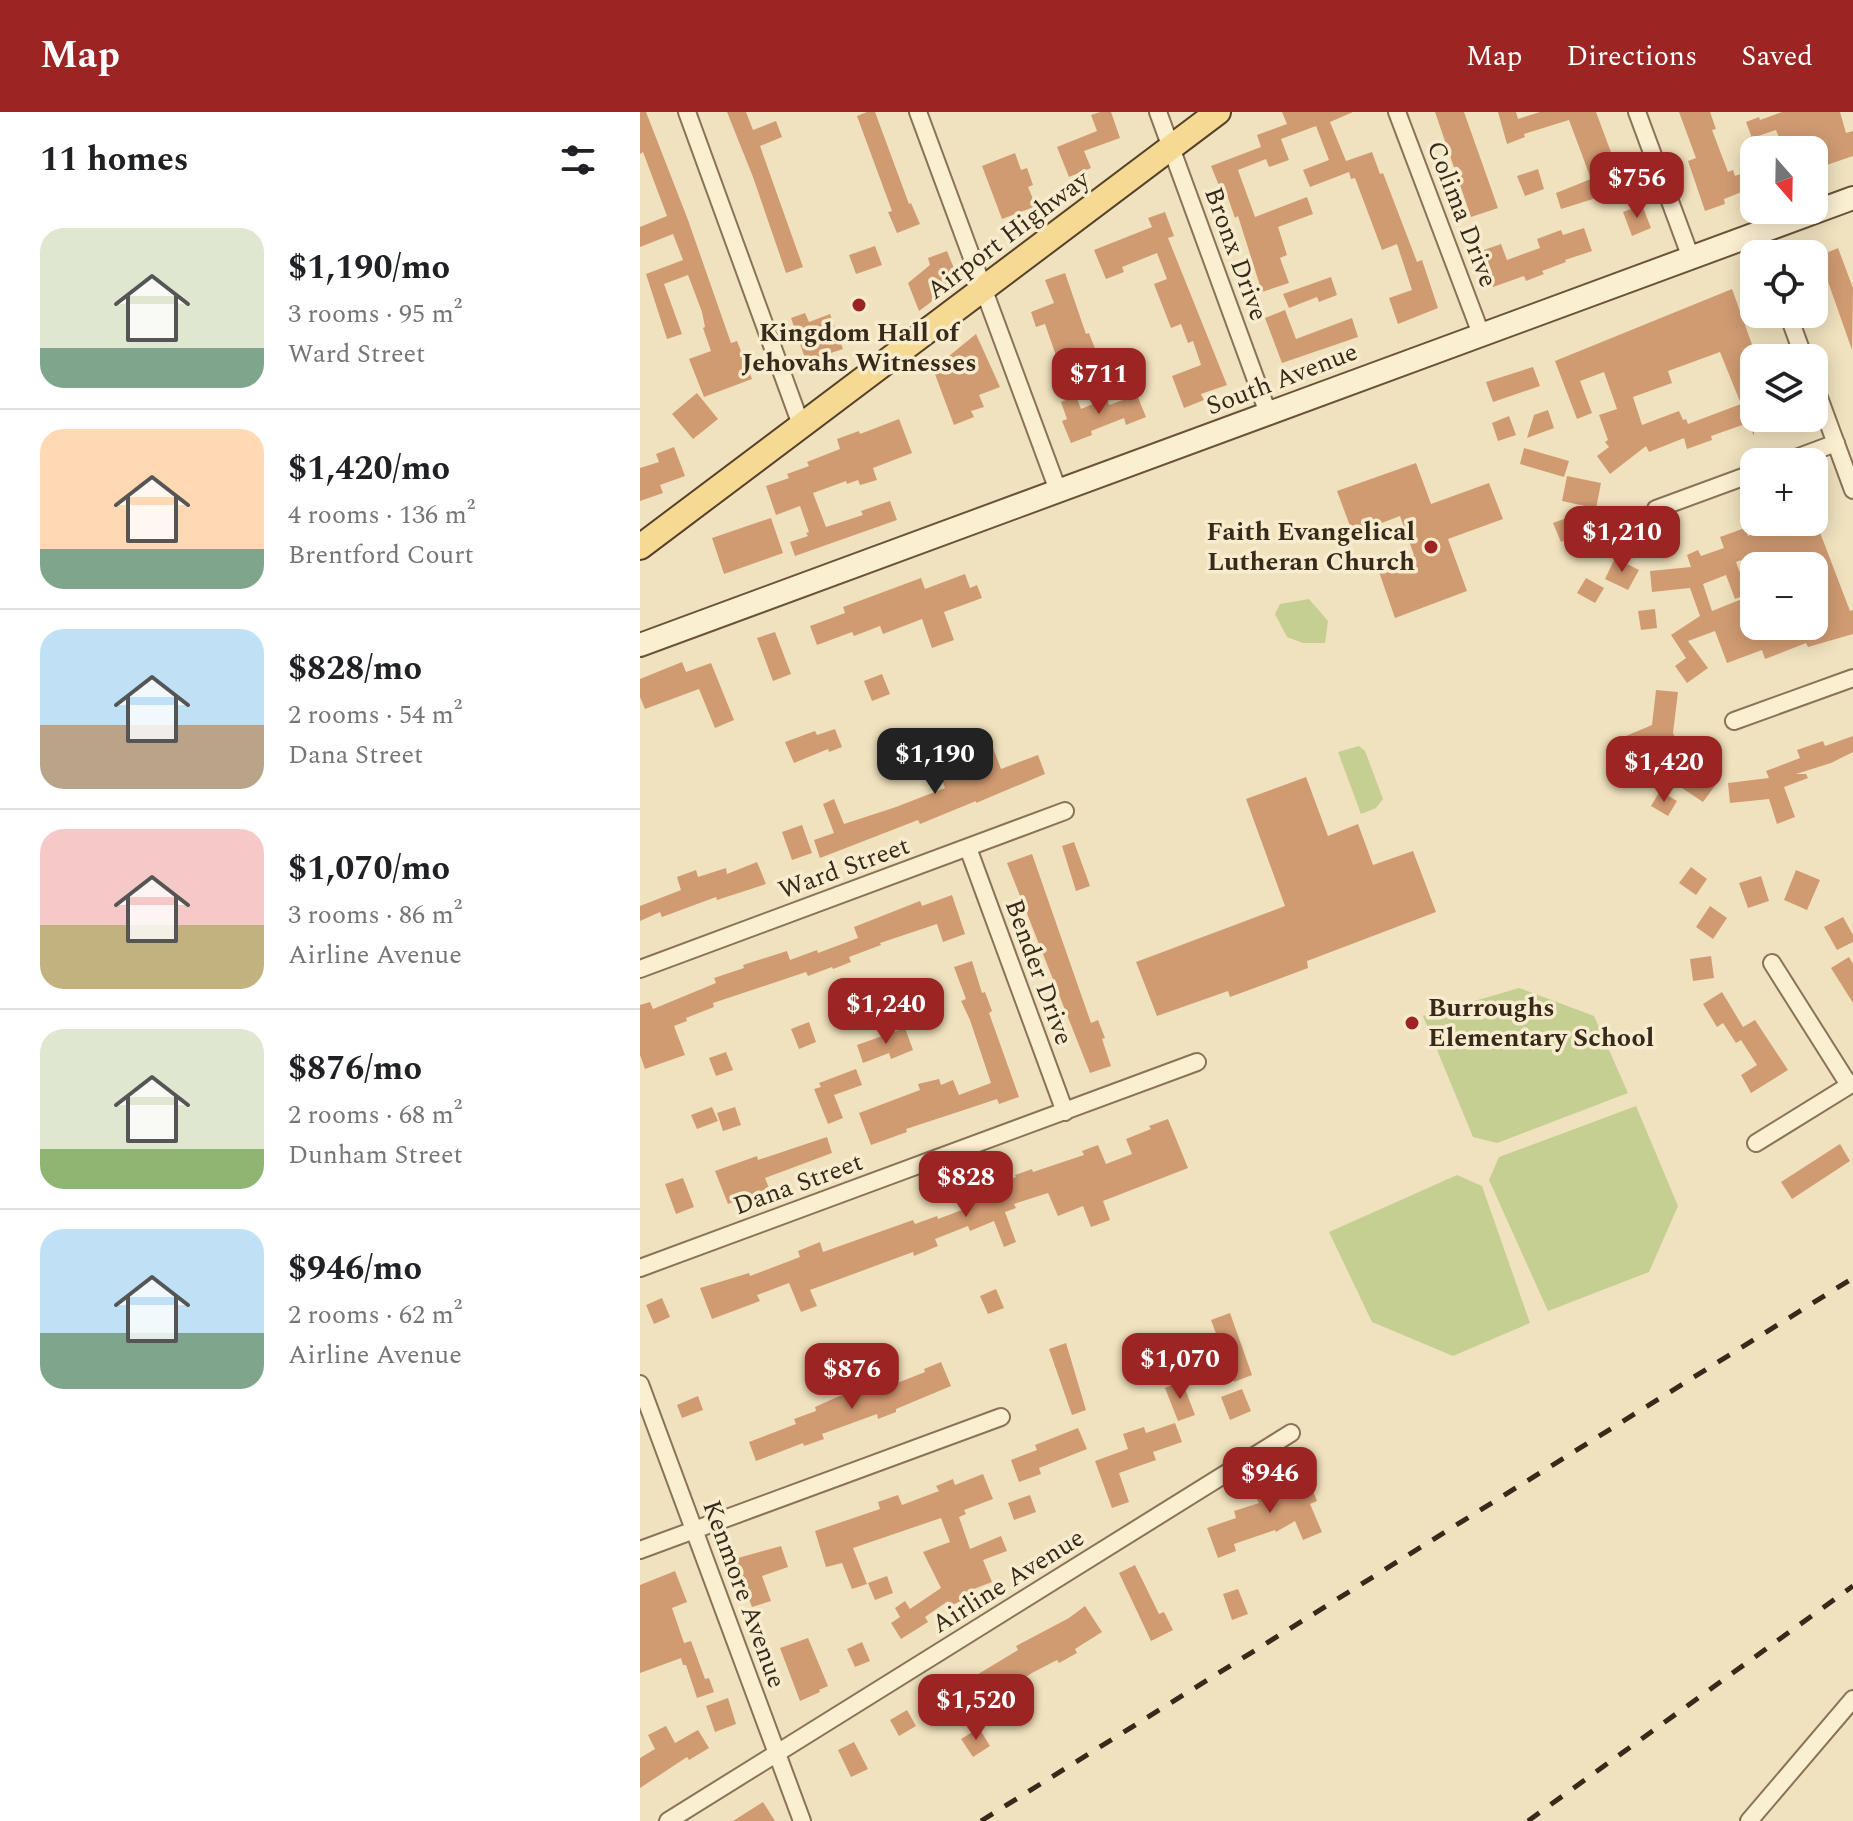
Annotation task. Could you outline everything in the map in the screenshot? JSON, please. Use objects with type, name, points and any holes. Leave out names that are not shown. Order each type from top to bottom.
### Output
[{"type":"main road","name":"Airport Highway","points":[[640,547],[1218,112]]},
{"type":"street","points":[[687,112],[801,425]]},
{"type":"street","points":[[918,112],[1059,493]]},
{"type":"street","name":"Bronx Drive","points":[[1158,112],[1268,413]]},
{"type":"street","name":"Colima Drive","points":[[1397,112],[1481,334]]},
{"type":"street","points":[[1637,112],[1691,258]]},
{"type":"street","name":"South Avenue","points":[[1770,240],[1853,198]]},
{"type":"street","name":"South Avenue","points":[[640,645],[1691,258],[1740,248]]},
{"type":"street","points":[[1828,422],[1853,490]]},
{"type":"street","points":[[1823,448],[1836,443]]},
{"type":"street","points":[[1656,509],[1740,478]]},
{"type":"street","points":[[1734,721],[1853,678]]},
{"type":"street","name":"Ward Street","points":[[640,969],[1065,811]]},
{"type":"street","name":"Bender Drive","points":[[968,848],[1065,1112]]},
{"type":"street","points":[[1756,1143],[1851,1084],[1772,963]]},
{"type":"street","name":"Dana Street","points":[[640,1268],[1197,1062]]},
{"type":"street","name":"Kenmore Avenue","points":[[640,1384],[802,1821]]},
{"type":"street","points":[[640,1550],[1001,1417]]},
{"type":"street","name":"Airline Avenue","points":[[668,1821],[1291,1433]]},
{"type":"street","points":[[1749,1821],[1853,1699]]},
{"type":"green space","points":[[1309,599],[1328,621],[1325,643],[1303,643],[1287,637],[1275,614],[1280,604]]},
{"type":"green space","points":[[1359,746],[1365,751],[1383,799],[1376,808],[1361,814],[1338,752]]},
{"type":"green space","points":[[1519,988],[1594,1016],[1628,1093],[1497,1143],[1473,1137],[1423,1016]]},
{"type":"green space","points":[[1636,1106],[1678,1206],[1649,1272],[1548,1311],[1489,1180],[1499,1157]]},
{"type":"green space","points":[[1457,1175],[1482,1186],[1530,1323],[1453,1356],[1372,1322],[1329,1232]]},
{"type":"building","points":[[640,112],[646,112],[731,343],[737,341],[752,379],[704,397],[689,359],[711,351],[703,328],[702,312],[688,275],[664,284],[682,334],[667,339],[646,274],[683,260],[673,234],[640,247],[640,227],[667,216],[643,152],[640,154]]},
{"type":"building","points":[[727,112],[746,112],[753,130],[776,121],[782,137],[760,146],[803,267],[786,273]]},
{"type":"building","points":[[875,112],[909,204],[920,224],[897,233],[857,116]]},
{"type":"building","points":[[1111,112],[1120,138],[1084,151],[1091,168],[1069,177],[1057,147],[1097,131],[1091,115]]},
{"type":"building","points":[[1282,112],[1353,112],[1330,122],[1346,161],[1372,152],[1417,262],[1422,260],[1438,308],[1398,324],[1389,298],[1412,290],[1397,244],[1382,250],[1355,178],[1351,179],[1349,172],[1310,187],[1303,170],[1329,160],[1316,126],[1281,139],[1289,160],[1269,167],[1266,159],[1238,170],[1255,217],[1307,197],[1313,214],[1278,227],[1287,255],[1280,258],[1289,283],[1262,292],[1238,216],[1235,218],[1226,192],[1222,193],[1211,166],[1261,147],[1257,135],[1287,124]]},
{"type":"building","points":[[1435,112],[1464,112],[1498,208],[1471,217]]},
{"type":"building","points":[[1498,112],[1516,112],[1518,119],[1540,112],[1596,112],[1621,179],[1606,185],[1609,194],[1561,209],[1556,193],[1591,179],[1569,120],[1524,134],[1525,137],[1507,144]]},
{"type":"building","points":[[1679,112],[1710,112],[1716,129],[1712,130],[1728,172],[1733,170],[1735,176],[1740,174],[1740,193],[1724,199],[1725,204],[1705,211],[1688,161],[1696,158]]},
{"type":"building","points":[[1782,112],[1840,112],[1846,133],[1853,131],[1853,156],[1828,165],[1828,136],[1778,136],[1776,130],[1751,136],[1746,122],[1759,117],[1760,120]]},
{"type":"building","points":[[1015,153],[1021,170],[1027,168],[1033,185],[1028,187],[1036,206],[1002,219],[982,166]]},
{"type":"building","points":[[1538,169],[1544,189],[1525,196],[1517,176]]},
{"type":"building","points":[[1642,205],[1651,228],[1632,236],[1623,212]]},
{"type":"building","points":[[1165,212],[1174,236],[1168,238],[1227,385],[1201,394],[1204,400],[1184,408],[1172,376],[1201,365],[1193,341],[1188,343],[1181,324],[1171,328],[1154,284],[1167,279],[1157,253],[1122,267],[1124,272],[1106,279],[1094,250],[1152,227],[1148,218]]},
{"type":"building","points":[[1584,228],[1592,251],[1565,260],[1526,281],[1524,276],[1493,287],[1484,250],[1501,244],[1507,260],[1540,248],[1537,239],[1561,230],[1563,235]]},
{"type":"building","points":[[875,246],[882,265],[856,274],[849,255]]},
{"type":"building","points":[[1838,248],[1853,288],[1852,350],[1828,282],[1828,252]]},
{"type":"building","points":[[947,251],[959,281],[919,311],[908,283],[930,265],[928,258]]},
{"type":"building","points":[[1065,273],[1086,334],[1089,333],[1097,354],[1094,355],[1101,375],[1086,380],[1079,360],[1060,367],[1045,324],[1036,327],[1031,312],[1054,303],[1045,280]]},
{"type":"building","points":[[1331,277],[1337,295],[1319,302],[1317,297],[1289,308],[1283,294]]},
{"type":"building","points":[[1732,289],[1740,311],[1740,328],[1746,328],[1752,344],[1740,344],[1740,402],[1720,352],[1668,371],[1672,383],[1633,397],[1642,425],[1679,411],[1688,424],[1740,404],[1740,426],[1687,449],[1684,438],[1649,452],[1646,446],[1610,474],[1597,456],[1609,447],[1599,415],[1617,409],[1604,372],[1580,381],[1592,413],[1577,419],[1555,361]]},
{"type":"building","points":[[1285,310],[1296,339],[1352,318],[1358,337],[1282,363],[1265,318]]},
{"type":"building","points":[[805,313],[809,322],[830,314],[843,349],[806,361],[791,318]]},
{"type":"building","points":[[976,334],[1000,387],[979,395],[984,407],[971,411],[974,417],[954,425],[933,369]]},
{"type":"building","points":[[1533,367],[1540,386],[1493,402],[1486,382]]},
{"type":"building","points":[[697,393],[718,419],[693,439],[672,414]]},
{"type":"building","points":[[1137,395],[1146,417],[1126,425],[1124,418],[1071,443],[1062,421],[1067,419],[1061,402],[1076,396],[1081,409],[1107,398],[1109,405]]},
{"type":"building","points":[[1548,410],[1554,428],[1527,438],[1534,415]]},
{"type":"building","points":[[1509,416],[1516,435],[1498,441],[1492,423]]},
{"type":"building","points":[[899,419],[912,453],[873,468],[877,480],[860,485],[858,480],[847,484],[846,481],[813,493],[826,527],[863,515],[861,511],[890,501],[897,520],[795,556],[790,542],[808,536],[806,533],[809,532],[800,506],[776,515],[766,486],[789,478],[787,474],[809,466],[807,462],[840,449],[837,439]]},
{"type":"building","points":[[674,447],[685,476],[660,485],[663,493],[640,501],[640,468],[659,462],[656,454]]},
{"type":"building","points":[[1524,448],[1569,461],[1564,477],[1520,464]]},
{"type":"building","name":"Faith Evangelical Lutheran Church","points":[[1416,463],[1431,504],[1489,483],[1503,519],[1448,539],[1467,591],[1395,618],[1378,569],[1414,555],[1400,516],[1353,534],[1337,491]]},
{"type":"building","points":[[1567,476],[1601,483],[1594,519],[1606,550],[1586,557],[1580,543],[1574,545],[1571,538],[1561,542],[1553,523],[1594,508],[1562,501]]},
{"type":"building","points":[[771,518],[783,553],[724,574],[712,538]]},
{"type":"building","points":[[1740,530],[1740,536],[1821,536],[1827,552],[1740,552],[1740,561],[1736,562],[1740,573],[1740,597],[1735,599],[1726,575],[1703,584],[1712,611],[1740,600],[1740,640],[1828,640],[1828,553],[1850,611],[1853,610],[1853,634],[1808,647],[1806,643],[1765,659],[1762,650],[1727,663],[1715,631],[1688,641],[1708,668],[1687,683],[1675,666],[1686,658],[1671,635],[1700,616],[1690,588],[1652,592],[1650,571],[1691,567],[1687,555],[1698,550],[1701,556],[1724,548],[1720,537]]},
{"type":"building","points":[[1615,558],[1639,570],[1628,590],[1605,579]]},
{"type":"building","points":[[965,574],[970,588],[977,585],[982,598],[944,612],[954,640],[932,648],[922,619],[883,634],[880,626],[817,645],[810,626],[845,613],[843,607],[921,578],[925,589]]},
{"type":"building","points":[[1586,578],[1604,588],[1595,603],[1577,593]]},
{"type":"building","points":[[1655,609],[1657,628],[1641,630],[1638,611]]},
{"type":"building","points":[[775,632],[791,674],[773,681],[757,638]]},
{"type":"building","points":[[682,662],[686,672],[711,663],[734,720],[715,728],[699,689],[645,709],[640,697],[640,679]]},
{"type":"building","points":[[882,674],[890,694],[872,701],[864,681]]},
{"type":"building","points":[[1656,690],[1678,692],[1673,733],[1684,759],[1655,772],[1649,758],[1637,763],[1626,736],[1652,725]]},
{"type":"building","points":[[835,729],[842,747],[829,752],[828,749],[794,763],[785,742],[815,731],[817,735]]},
{"type":"building","points":[[1853,736],[1853,752],[1796,774],[1806,774],[1808,778],[1784,787],[1795,817],[1777,824],[1769,799],[1730,803],[1728,783],[1769,778],[1766,771],[1800,758],[1797,750],[1823,741],[1825,746]]},
{"type":"building","points":[[990,740],[1001,769],[1038,755],[1045,774],[920,824],[918,820],[820,858],[814,840],[834,833],[823,804],[834,799],[844,824],[896,807],[945,788],[933,757],[950,750],[952,755]]},
{"type":"building","points":[[1696,768],[1717,783],[1703,802],[1682,788]]},
{"type":"building","points":[[1306,777],[1328,836],[1358,824],[1373,865],[1413,851],[1436,912],[1307,961],[1308,968],[1230,997],[1228,991],[1157,1016],[1136,962],[1285,906],[1246,799]]},
{"type":"building","points":[[1660,791],[1677,801],[1668,816],[1651,806]]},
{"type":"building","points":[[802,825],[812,853],[792,860],[782,832]]},
{"type":"building","points":[[1074,842],[1090,886],[1076,891],[1062,846]]},
{"type":"building","points":[[1032,854],[1091,1023],[1098,1020],[1105,1038],[1102,1039],[1111,1066],[1090,1073],[1007,863]]},
{"type":"building","points":[[757,862],[766,884],[717,900],[716,897],[662,917],[660,912],[640,921],[640,906],[681,890],[677,877],[696,870],[698,877],[726,868],[727,874]]},
{"type":"building","points":[[1691,867],[1707,879],[1696,895],[1679,883]]},
{"type":"building","points":[[1796,870],[1820,880],[1807,910],[1784,900]]},
{"type":"building","points":[[1761,876],[1769,901],[1748,908],[1739,883]]},
{"type":"building","points":[[952,895],[965,934],[943,942],[937,924],[880,943],[849,957],[851,962],[833,969],[808,976],[806,972],[713,1003],[714,1007],[674,1026],[685,1055],[645,1069],[640,1055],[640,1005],[650,1002],[653,1009],[716,983],[714,978],[744,968],[743,965],[787,951],[790,960],[817,950],[818,953],[858,938],[854,927],[920,901],[922,906]]},
{"type":"building","points":[[1710,906],[1727,918],[1713,939],[1696,927]]},
{"type":"building","points":[[1843,917],[1853,935],[1853,942],[1837,950],[1824,927]]},
{"type":"building","points":[[1711,956],[1714,978],[1693,981],[1690,959]]},
{"type":"building","points":[[1849,957],[1853,964],[1853,1003],[1831,968]]},
{"type":"building","points":[[972,961],[982,993],[985,992],[992,1011],[989,1013],[1019,1097],[999,1104],[997,1099],[906,1129],[907,1132],[871,1145],[859,1113],[920,1090],[918,1084],[939,1079],[941,1085],[953,1080],[959,1095],[991,1083],[961,1001],[966,999],[954,967]]},
{"type":"building","points":[[1722,992],[1743,1027],[1755,1020],[1788,1070],[1751,1093],[1741,1075],[1757,1065],[1741,1040],[1736,1043],[1723,1023],[1717,1027],[1703,1004]]},
{"type":"building","points":[[809,1022],[816,1042],[799,1049],[791,1029]]},
{"type":"building","points":[[905,1028],[913,1050],[891,1059],[889,1053],[863,1063],[857,1045]]},
{"type":"building","points":[[726,1052],[733,1070],[716,1076],[709,1058]]},
{"type":"building","points":[[856,1069],[862,1085],[834,1095],[843,1118],[828,1124],[814,1089],[821,1087],[819,1083]]},
{"type":"building","points":[[712,1107],[718,1121],[697,1129],[691,1115]]},
{"type":"building","points":[[735,1107],[741,1125],[723,1131],[717,1113]]},
{"type":"building","points":[[1168,1119],[1188,1168],[1103,1201],[1110,1220],[1091,1227],[1083,1206],[1058,1216],[1048,1193],[1014,1204],[1016,1208],[1005,1212],[1016,1242],[1004,1247],[994,1221],[970,1231],[968,1226],[935,1239],[938,1246],[914,1256],[913,1252],[810,1290],[817,1306],[801,1312],[789,1283],[757,1295],[760,1301],[712,1319],[700,1288],[749,1273],[750,1276],[800,1257],[798,1251],[820,1242],[823,1252],[913,1220],[915,1224],[937,1216],[938,1219],[962,1210],[959,1201],[1015,1175],[1084,1155],[1082,1151],[1098,1145],[1106,1164],[1132,1154],[1126,1139]]},
{"type":"building","points":[[827,1137],[832,1153],[765,1178],[769,1188],[728,1204],[715,1171]]},
{"type":"building","points":[[1840,1144],[1850,1161],[1792,1199],[1781,1182]]},
{"type":"building","points":[[683,1178],[694,1207],[676,1214],[665,1184]]},
{"type":"building","points":[[996,1289],[1004,1308],[988,1314],[980,1296]]},
{"type":"building","points":[[662,1298],[670,1317],[654,1324],[646,1305]]},
{"type":"building","points":[[1230,1313],[1252,1375],[1234,1382],[1211,1320]]},
{"type":"building","points":[[1066,1343],[1086,1410],[1072,1415],[1049,1349]]},
{"type":"building","points":[[941,1362],[951,1386],[878,1419],[877,1414],[822,1434],[824,1439],[804,1446],[803,1443],[756,1461],[749,1442],[796,1424],[794,1419],[816,1411],[815,1407],[835,1398],[884,1379],[887,1387]]},
{"type":"building","points":[[1182,1381],[1195,1415],[1178,1421],[1165,1388]]},
{"type":"building","points":[[1242,1389],[1251,1411],[1230,1420],[1221,1397]]},
{"type":"building","points":[[698,1396],[703,1410],[682,1418],[677,1405]]},
{"type":"building","points":[[1175,1423],[1182,1442],[1153,1452],[1156,1460],[1119,1473],[1129,1502],[1112,1508],[1095,1461],[1128,1449],[1123,1434],[1144,1427],[1146,1433]]},
{"type":"building","points":[[1078,1428],[1087,1449],[1039,1468],[1041,1474],[1019,1482],[1011,1460],[1037,1450],[1035,1445]]},
{"type":"building","points":[[1305,1471],[1317,1501],[1310,1504],[1322,1532],[1303,1540],[1295,1521],[1276,1532],[1234,1544],[1236,1551],[1218,1558],[1207,1528],[1236,1518],[1234,1511],[1259,1503],[1254,1494]]},
{"type":"building","points":[[983,1474],[993,1499],[964,1510],[966,1514],[959,1517],[970,1549],[1001,1536],[1007,1551],[983,1560],[992,1582],[971,1590],[973,1594],[951,1606],[948,1601],[925,1617],[928,1622],[901,1639],[891,1623],[900,1617],[895,1608],[905,1601],[910,1609],[941,1588],[923,1552],[950,1542],[941,1518],[853,1548],[867,1584],[852,1589],[842,1563],[826,1567],[815,1531],[880,1509],[878,1502],[898,1495],[902,1505],[939,1491],[936,1486],[953,1479],[955,1485]]},
{"type":"building","points":[[1030,1495],[1036,1512],[1014,1520],[1008,1503]]},
{"type":"building","points":[[781,1546],[788,1567],[762,1576],[771,1601],[752,1607],[734,1559]]},
{"type":"building","points":[[1135,1565],[1159,1614],[1164,1612],[1173,1630],[1151,1641],[1119,1573]]},
{"type":"building","points":[[675,1571],[687,1602],[672,1608],[684,1643],[691,1641],[705,1679],[709,1678],[714,1692],[697,1698],[681,1658],[640,1673],[640,1585]]},
{"type":"building","points":[[887,1576],[893,1593],[875,1600],[868,1583]]},
{"type":"building","points":[[1238,1589],[1248,1614],[1232,1620],[1223,1594]]},
{"type":"building","points":[[1085,1606],[1102,1632],[1075,1649],[1077,1653],[1032,1673],[962,1717],[947,1693],[1018,1650],[1016,1646]]},
{"type":"building","points":[[808,1638],[828,1686],[800,1701],[780,1648]]},
{"type":"building","points":[[862,1642],[870,1661],[855,1667],[847,1649]]},
{"type":"building","points":[[728,1698],[736,1724],[715,1732],[706,1706]]},
{"type":"building","points":[[907,1710],[916,1726],[899,1736],[890,1720]]},
{"type":"building","points":[[666,1726],[675,1743],[698,1730],[709,1748],[689,1760],[687,1757],[640,1788],[640,1758],[655,1749],[648,1735]]},
{"type":"building","points":[[979,1728],[990,1746],[973,1757],[961,1739]]},
{"type":"building","points":[[854,1742],[868,1769],[851,1777],[838,1750]]},
{"type":"building","points":[[763,1802],[775,1821],[733,1821]]},
{"type":"railway","points":[[981,1821],[1853,1278]]},
{"type":"railway","points":[[1528,1821],[1853,1586]]},
{"type":"place","name":"Kingdom Hall of Jehovahs Witnesses","points":[[859,305]]},
{"type":"place","name":"Faith Evangelical Lutheran Church","points":[[1431,547]]},
{"type":"place","name":"Burroughs Elementary School","points":[[1412,1023]]}]
